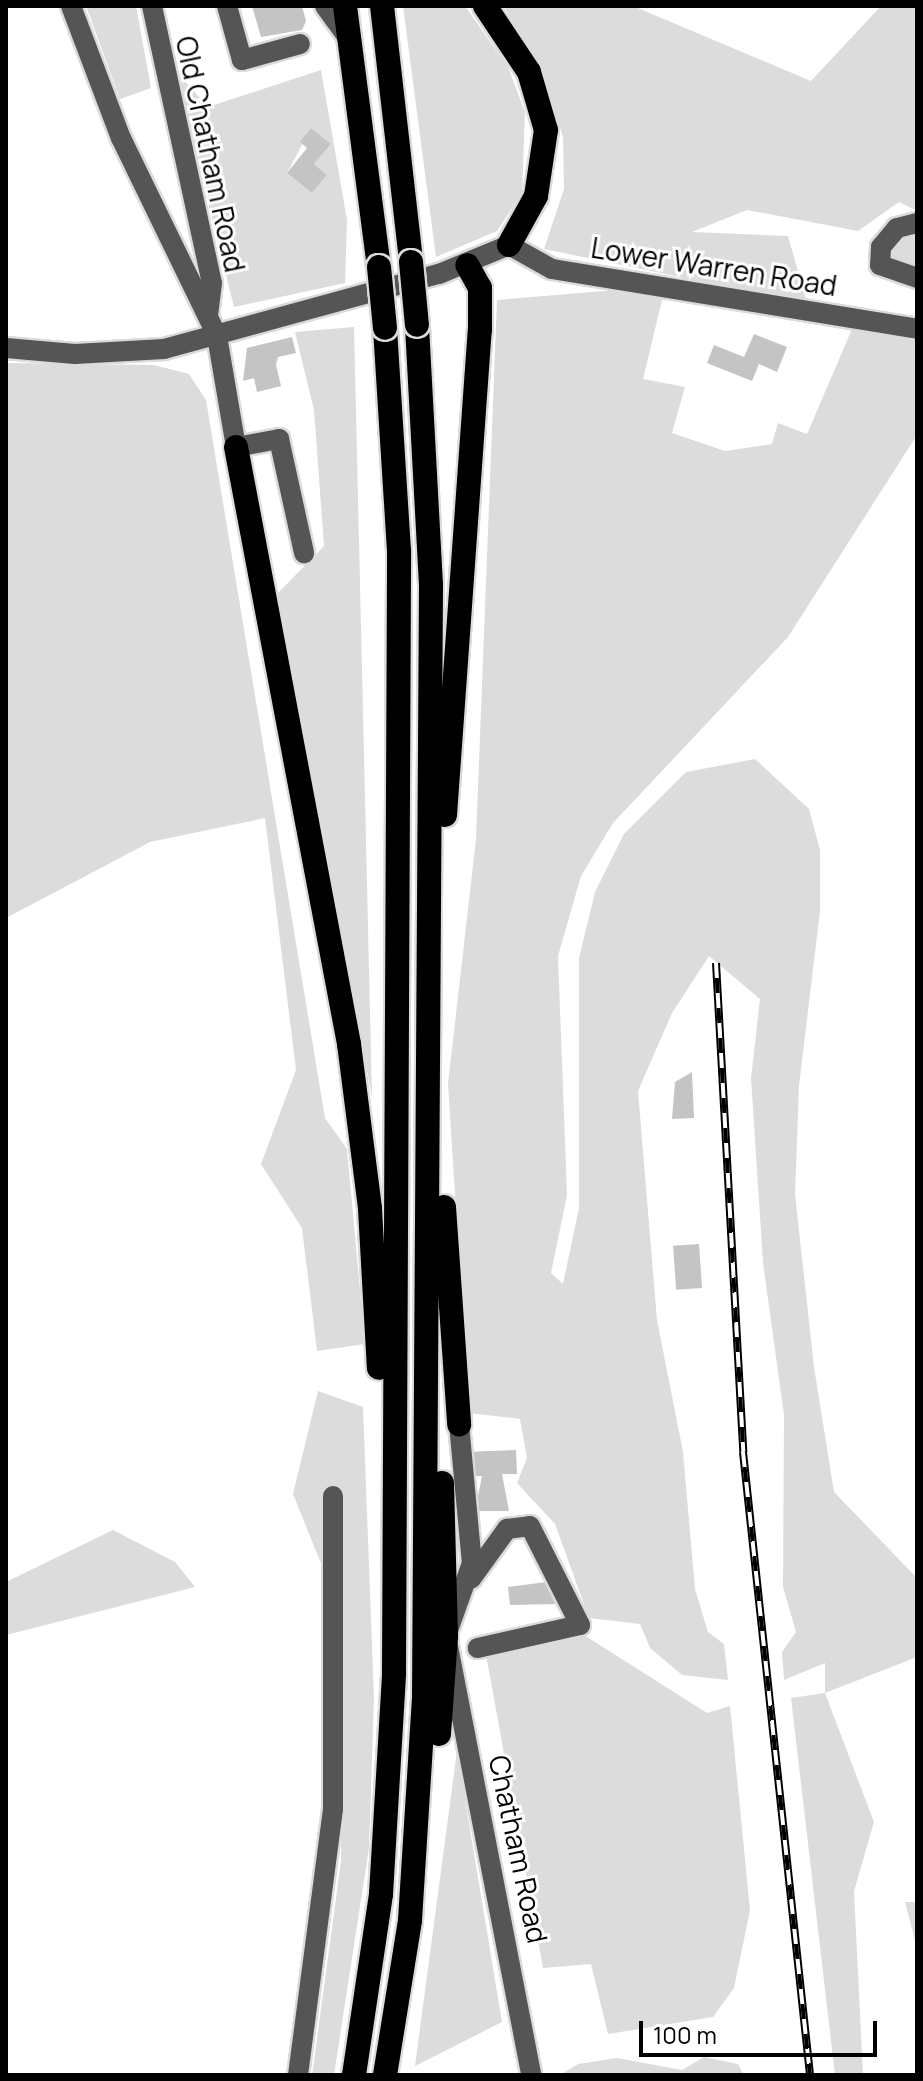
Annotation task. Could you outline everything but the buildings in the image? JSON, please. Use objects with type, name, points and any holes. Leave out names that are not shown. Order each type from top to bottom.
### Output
[{"type":"highway","points":[[345,6],[385,328],[399,566],[393,1492],[387,1813],[354,2075]]},
{"type":"highway","points":[[382,6],[417,325],[430,516],[431,873],[423,1742],[410,1920],[385,2075]]},
{"type":"highway","points":[[485,6],[529,72],[546,130],[536,196],[509,245]]},
{"type":"highway","points":[[431,873],[444,832],[480,330],[480,288],[467,265]]},
{"type":"highway","points":[[236,447],[349,1044],[377,1299],[380,1453],[393,1492]]},
{"type":"highway","points":[[430,1005],[459,1424]]},
{"type":"highway","points":[[410,1920],[429,1875],[446,1636],[441,1370],[429,1272]]},
{"type":"street","points":[[71,6],[174,248],[217,336],[236,447],[279,439],[304,553]]},
{"type":"street","name":"Old Chatham Road","points":[[152,6],[212,283],[208,314]]},
{"type":"street","points":[[227,6],[242,60],[300,44]]},
{"type":"street","points":[[325,6],[348,38]]},
{"type":"street","points":[[917,223],[897,228],[881,247],[880,265],[917,278]]},
{"type":"street","points":[[6,348],[148,350],[217,336],[467,265],[509,245]]},
{"type":"street","name":"Lower Warren Road","points":[[509,245],[552,269],[917,329]]},
{"type":"street","points":[[459,1424],[469,1582]]},
{"type":"street","points":[[298,2075],[333,1809],[333,1496]]},
{"type":"street","points":[[446,1636],[469,1582],[507,1529],[530,1526],[580,1625],[478,1648]]},
{"type":"street","name":"Chatham Road","points":[[446,1636],[531,2075]]},
{"type":"shaded area","points":[[86,6],[136,6],[151,88],[120,99]]},
{"type":"shaded area","points":[[403,6],[465,6],[508,67],[525,112],[522,193],[497,231],[436,257]]},
{"type":"shaded area","points":[[504,6],[633,6],[811,81],[881,6],[917,6],[917,211],[899,202],[858,231],[747,210],[692,232],[788,236],[807,303],[544,249],[564,189],[563,137],[541,73]]},
{"type":"shaded area","points":[[175,70],[208,107],[321,70],[347,220],[345,283],[234,307]],"holes":[[[311,128],[331,144],[314,164],[327,175],[312,193],[287,173]]]},
{"type":"shaded area","points":[[917,232],[917,267],[890,258],[897,241]]},
{"type":"shaded area","points":[[640,288],[663,296],[643,379],[685,387],[672,433],[725,451],[772,444],[778,423],[807,434],[855,322],[917,336],[917,435],[788,637],[613,823],[581,876],[558,956],[567,1195],[551,1273],[563,1284],[579,1208],[579,958],[595,892],[624,834],[686,772],[755,759],[809,809],[820,850],[820,911],[799,1086],[795,1194],[814,1367],[834,1492],[917,1578],[917,1657],[825,1693],[825,1663],[784,1680],[782,1652],[796,1632],[783,1587],[784,1415],[763,1263],[751,1078],[760,999],[709,956],[672,1013],[638,1091],[657,1320],[683,1452],[695,1589],[708,1632],[724,1644],[728,1680],[682,1675],[650,1648],[640,1624],[589,1618],[555,1524],[517,1483],[527,1458],[520,1419],[469,1413],[448,1084],[476,839],[497,300]]},
{"type":"shaded area","points":[[354,327],[372,1098],[278,593],[324,546],[314,410],[295,332]]},
{"type":"shaded area","points":[[6,363],[154,365],[189,374],[206,400],[325,1118],[347,1149],[365,1344],[317,1351],[302,1228],[261,1164],[296,1070],[265,818],[150,842],[6,918]]},
{"type":"shaded area","points":[[318,1391],[363,1407],[374,1698],[369,1848],[334,2075],[312,2075],[341,1861],[344,1589],[320,1561],[293,1494]]},
{"type":"shaded area","points":[[113,1530],[175,1562],[195,1587],[6,1635],[6,1582]]},
{"type":"shaded area","points":[[576,1630],[707,1713],[730,1706],[750,1910],[734,1988],[713,2017],[608,2034],[591,1964],[543,1968],[485,1649]]},
{"type":"shaded area","points":[[825,1693],[874,1822],[854,1891],[863,2075],[835,2075],[791,1698]]},
{"type":"shaded area","points":[[457,1751],[502,2022],[415,2066]]},
{"type":"shaded area","points":[[905,1902],[917,1902],[917,1948]]},
{"type":"shaded area","points":[[704,2057],[738,2064],[744,2075],[560,2075],[578,2064],[617,2058],[682,2070]]},
{"type":"railway","points":[[716,963],[743,1452],[810,2075]]}]
